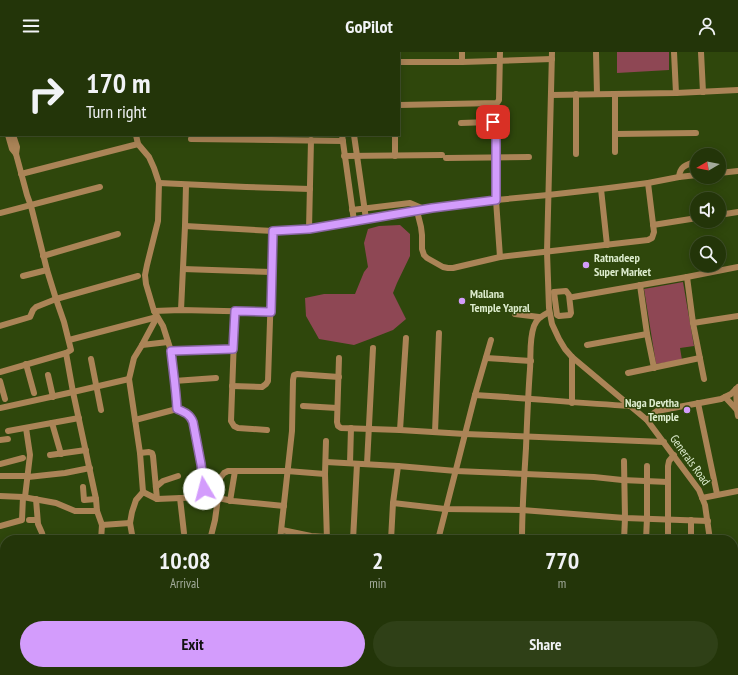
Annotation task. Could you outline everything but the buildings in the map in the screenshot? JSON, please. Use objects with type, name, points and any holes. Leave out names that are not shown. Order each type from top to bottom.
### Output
[{"type":"street","points":[[462,52],[462,62]]},
{"type":"street","points":[[400,105],[497,103],[499,100],[500,52]]},
{"type":"street","name":"Generals Road","points":[[552,52],[547,252],[551,292],[552,324],[558,339],[572,357],[647,420],[674,455],[700,490],[705,505],[710,535]]},
{"type":"street","points":[[596,52],[597,94]]},
{"type":"street","points":[[674,52],[676,93]]},
{"type":"street","points":[[701,52],[703,92]]},
{"type":"street","points":[[400,62],[462,62],[552,59]]},
{"type":"street","points":[[551,95],[676,93],[738,90]]},
{"type":"street","points":[[576,94],[576,154]]},
{"type":"street","points":[[615,94],[615,152]]},
{"type":"street","points":[[461,123],[490,122],[496,126],[496,200],[500,258]]},
{"type":"street","points":[[615,134],[696,133]]},
{"type":"street","points":[[8,136],[12,149],[16,154]]},
{"type":"street","points":[[0,372],[66,353],[71,350],[64,322],[43,256],[31,206],[21,174],[16,154],[17,147],[14,136]]},
{"type":"street","points":[[136,136],[138,144],[149,157],[159,183],[158,221],[145,275],[146,284],[154,311],[163,326],[171,351],[177,409]]},
{"type":"street","points":[[354,136],[366,219]]},
{"type":"street","points":[[395,156],[396,136]]},
{"type":"street","points":[[191,139],[295,138],[311,140],[342,138],[354,221]]},
{"type":"street","points":[[309,229],[311,140]]},
{"type":"street","points":[[21,174],[138,144]]},
{"type":"street","points":[[344,156],[529,157]]},
{"type":"street","points":[[679,177],[682,168],[690,164]]},
{"type":"street","points":[[726,172],[738,171]]},
{"type":"street","points":[[185,226],[273,231],[309,229],[424,210],[496,200],[601,189],[690,176]]},
{"type":"street","points":[[417,211],[421,227],[422,249],[424,255],[443,267],[453,268],[500,258],[648,240],[652,238],[654,232],[648,182]]},
{"type":"street","points":[[159,183],[310,189]]},
{"type":"street","points":[[181,310],[186,185]]},
{"type":"street","points":[[0,214],[100,187]]},
{"type":"street","points":[[601,189],[607,245]]},
{"type":"street","points":[[352,210],[410,203],[424,210]]},
{"type":"street","points":[[726,214],[738,212]]},
{"type":"street","points":[[653,225],[690,219]]},
{"type":"street","points":[[232,386],[262,387],[268,381],[273,231]]},
{"type":"street","points":[[43,256],[118,234]]},
{"type":"street","points":[[573,298],[640,285],[687,278],[738,267]]},
{"type":"street","points":[[183,268],[272,272]]},
{"type":"street","points":[[23,276],[47,270]]},
{"type":"street","points":[[0,326],[30,317],[36,307],[56,299],[138,276]]},
{"type":"street","points":[[687,278],[704,379]]},
{"type":"street","points":[[640,285],[647,334],[654,368]]},
{"type":"street","points":[[522,535],[527,398],[531,361],[532,331],[534,324],[539,317],[551,309],[559,316],[570,315],[572,313],[568,292],[551,292]]},
{"type":"street","points":[[154,311],[181,310],[271,312]]},
{"type":"street","points":[[235,311],[231,421],[234,426],[238,428],[267,430]]},
{"type":"street","points":[[515,314],[539,317]]},
{"type":"street","points":[[694,323],[738,316]]},
{"type":"street","points":[[69,340],[158,317]]},
{"type":"street","points":[[131,535],[130,524],[132,512],[136,500],[143,492],[140,453],[129,379],[134,358],[158,317]]},
{"type":"street","points":[[435,432],[439,333]]},
{"type":"street","points":[[587,345],[647,334]]},
{"type":"street","points":[[400,430],[406,338]]},
{"type":"street","points":[[439,535],[475,395],[491,340]]},
{"type":"street","points":[[142,345],[168,342]]},
{"type":"street","points":[[367,464],[373,348]]},
{"type":"street","points":[[171,351],[233,349]]},
{"type":"street","points":[[66,353],[90,468],[97,511],[102,525],[101,535]]},
{"type":"street","points":[[572,357],[572,403]]},
{"type":"street","points":[[339,358],[337,422],[338,426],[341,428],[369,428],[465,434],[664,442]]},
{"type":"street","points":[[486,358],[531,361]]},
{"type":"street","points":[[628,373],[700,358]]},
{"type":"street","points":[[91,359],[101,410]]},
{"type":"street","points":[[26,364],[34,393]]},
{"type":"street","points":[[48,375],[54,396]]},
{"type":"street","points":[[281,535],[292,431],[294,375],[339,376]]},
{"type":"street","points":[[174,381],[216,378]]},
{"type":"street","points":[[0,408],[129,379]]},
{"type":"street","points":[[0,381],[5,399]]},
{"type":"street","points":[[647,420],[658,411],[725,397],[737,388]]},
{"type":"street","points":[[737,388],[737,413]]},
{"type":"street","points":[[475,395],[630,406]]},
{"type":"street","points":[[725,397],[737,413]]},
{"type":"street","points":[[698,403],[717,494]]},
{"type":"street","points":[[303,406],[337,408]]},
{"type":"street","points":[[135,420],[177,409],[186,412],[191,417],[201,464],[205,497]]},
{"type":"street","points":[[8,432],[79,418]]},
{"type":"street","points":[[52,423],[61,454]]},
{"type":"street","points":[[0,526],[22,520],[30,454],[26,428]]},
{"type":"street","points":[[350,464],[351,428]]},
{"type":"street","points":[[0,440],[8,439]]},
{"type":"street","points":[[326,441],[325,474],[327,535]]},
{"type":"street","points":[[50,455],[86,450]]},
{"type":"street","points":[[140,453],[152,453],[157,499]]},
{"type":"street","points":[[668,535],[668,463],[674,455]]},
{"type":"street","points":[[0,464],[23,458]]},
{"type":"street","points":[[624,461],[624,535]]},
{"type":"street","points":[[326,462],[524,475],[668,482]]},
{"type":"street","points":[[353,535],[357,464]]},
{"type":"street","points":[[391,535],[398,466]]},
{"type":"street","points":[[646,466],[646,535]]},
{"type":"street","points":[[1,476],[28,477],[65,473],[90,468]]},
{"type":"street","points":[[204,489],[218,482],[224,473],[228,471],[287,471],[325,474]]},
{"type":"street","points":[[230,500],[234,471]]},
{"type":"street","points":[[156,487],[163,481],[178,476]]},
{"type":"street","points":[[83,487],[84,500],[96,499]]},
{"type":"street","points":[[702,498],[738,490]]},
{"type":"street","points":[[143,492],[157,499],[205,497],[284,506]]},
{"type":"street","points":[[0,496],[24,497],[56,503],[75,511],[97,511]]},
{"type":"street","points":[[180,498],[184,532]]},
{"type":"street","points":[[211,535],[218,498]]},
{"type":"street","points":[[36,499],[37,520],[43,535]]},
{"type":"street","points":[[394,503],[446,509],[522,510],[625,518],[708,520]]},
{"type":"street","points":[[29,520],[37,520]]},
{"type":"street","points":[[691,520],[691,535]]},
{"type":"street","points":[[102,525],[130,524]]},
{"type":"street","points":[[282,530],[300,535]]},
{"type":"shaded area","points":[[617,52],[669,52],[669,70],[617,73]]},
{"type":"shaded area","points":[[400,225],[410,234],[410,256],[393,293],[406,319],[393,330],[354,345],[319,339],[306,316],[305,298],[324,294],[355,294],[364,272],[368,267],[364,243],[368,229],[379,226]]},
{"type":"shaded area","points":[[683,282],[694,346],[680,348],[682,360],[656,364],[644,289]]},
{"type":"place","name":"Ratnadeep Super Market","points":[[586,265]]},
{"type":"place","name":"Mallana Temple Yapral","points":[[462,301]]},
{"type":"place","name":"Naga Devtha Temple","points":[[687,410]]},
{"type":"route","points":[[204,489],[193,422],[191,417],[186,412],[177,409],[171,351],[233,349],[235,311],[271,312],[273,231],[309,229],[432,208],[496,200],[496,126],[493,122]]}]
